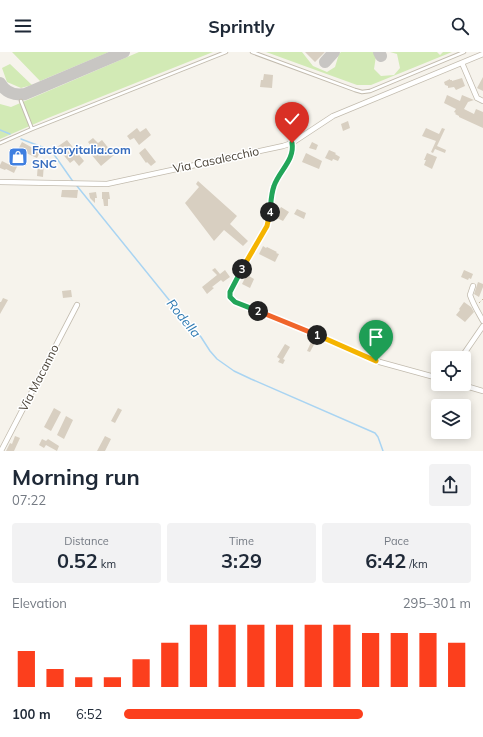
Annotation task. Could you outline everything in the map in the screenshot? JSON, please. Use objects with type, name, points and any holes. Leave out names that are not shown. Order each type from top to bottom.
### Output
[{"type":"street","name":"Via Casalecchio","points":[[0,182],[107,184],[292,143],[333,116],[483,54]]},
{"type":"street","points":[[462,63],[477,98],[483,101]]},
{"type":"street","points":[[292,143],[292,155],[279,175],[273,188],[267,226],[230,292],[230,297],[235,302],[376,361],[431,376]]},
{"type":"street","points":[[473,286],[470,296],[471,301],[483,321]]},
{"type":"street","name":"Via Macanno","points":[[1,451],[77,305]]},
{"type":"street","points":[[466,351],[483,326]]},
{"type":"street","points":[[471,388],[483,391]]},
{"type":"lane","points":[[0,143],[226,52]]},
{"type":"lane","points":[[252,52],[362,92],[370,91],[464,52]]},
{"type":"lane","points":[[21,101],[32,129]]},
{"type":"path","points":[[475,306],[483,299]]},
{"type":"green space","points":[[12,52],[109,52],[40,81]]},
{"type":"green space","points":[[139,52],[213,52],[48,118],[0,139],[0,104],[11,107]]},
{"type":"green space","points":[[266,52],[302,52],[313,66],[327,72],[335,67],[341,52],[374,52],[376,56],[374,69],[381,76],[394,75],[400,68],[397,54],[390,52],[437,52],[440,55],[443,52],[452,52],[371,85],[357,85]]},
{"type":"green space","points":[[10,64],[32,85],[21,88],[7,82],[2,68]]},
{"type":"building","points":[[305,52],[325,52],[315,62]]},
{"type":"building","points":[[264,74],[273,75],[272,88],[260,87]]},
{"type":"building","points":[[483,77],[483,91],[477,88]]},
{"type":"building","points":[[462,78],[465,86],[456,90],[454,87],[448,88],[444,82],[450,79],[452,81]]},
{"type":"building","points":[[447,95],[460,101],[462,95],[474,100],[468,102],[464,109],[474,114],[476,109],[483,112],[483,128],[455,114],[456,113],[454,112],[456,109],[444,103]]},
{"type":"building","points":[[348,121],[350,128],[343,131],[341,124]]},
{"type":"building","points":[[137,128],[140,132],[146,128],[151,135],[139,145],[134,138],[130,140],[127,136]]},
{"type":"building","points":[[426,128],[439,134],[442,128],[445,129],[437,146],[446,150],[445,153],[435,149],[433,153],[431,152],[436,141],[422,136]]},
{"type":"building","points":[[93,138],[98,143],[102,140],[114,155],[101,166],[90,153],[94,150],[88,142]]},
{"type":"building","points":[[67,140],[84,161],[79,166],[74,160],[70,163],[57,147]]},
{"type":"building","points":[[22,142],[40,152],[37,158],[24,152],[14,173],[0,168],[2,161],[10,165]]},
{"type":"building","points":[[312,142],[318,145],[316,150],[309,148]]},
{"type":"building","points":[[145,148],[156,162],[151,166],[147,162],[146,163],[139,153]]},
{"type":"building","points":[[329,150],[336,153],[335,154],[340,157],[338,161],[333,159],[332,161],[325,158]]},
{"type":"building","points":[[306,153],[322,161],[319,169],[302,162]]},
{"type":"building","points":[[427,153],[437,157],[432,169],[424,165],[426,160],[424,160]]},
{"type":"building","points":[[38,163],[44,163],[43,177],[37,176]]},
{"type":"building","points":[[198,181],[237,216],[230,224],[248,241],[243,246],[224,230],[214,241],[185,203],[199,187],[196,184]]},
{"type":"building","points":[[62,190],[78,190],[77,198],[61,197]]},
{"type":"building","points":[[96,192],[97,198],[95,198],[95,203],[90,198],[89,193]]},
{"type":"building","points":[[102,192],[109,192],[110,199],[108,199],[108,206],[104,206]]},
{"type":"building","points":[[281,207],[289,212],[283,221],[275,217]]},
{"type":"building","points":[[297,209],[306,213],[304,219],[294,214]]},
{"type":"building","points":[[263,246],[279,254],[275,262],[259,254]]},
{"type":"building","points":[[215,268],[220,274],[225,270],[230,277],[223,282],[221,280],[212,287],[214,288],[207,294],[202,287],[217,275],[212,270]]},
{"type":"building","points":[[464,270],[473,274],[471,279],[469,278],[468,280],[461,277]]},
{"type":"building","points":[[246,276],[254,279],[250,288],[242,284]]},
{"type":"building","points":[[478,282],[483,284],[479,297],[474,294]]},
{"type":"building","points":[[71,290],[72,297],[63,298],[62,291]]},
{"type":"building","points":[[3,298],[8,300],[0,314],[0,302]]},
{"type":"building","points":[[464,302],[471,307],[474,312],[465,322],[456,315]]},
{"type":"building","points":[[313,338],[317,339],[310,352],[307,351]]},
{"type":"building","points":[[285,344],[290,347],[283,359],[285,360],[283,364],[278,362],[280,359],[277,357]]},
{"type":"building","points":[[54,408],[61,412],[51,431],[44,427]]},
{"type":"building","points":[[118,408],[122,410],[115,423],[111,421]]},
{"type":"building","points":[[66,416],[73,420],[64,439],[57,435]]},
{"type":"building","points":[[15,436],[20,438],[14,451],[6,451],[10,443],[12,444]]},
{"type":"building","points":[[105,436],[111,439],[105,451],[97,451]]},
{"type":"building","points":[[42,439],[46,441],[48,439],[59,446],[57,451],[46,445],[44,448],[39,445]]},
{"type":"waterway","name":"Rodella","points":[[0,130],[10,134]]},
{"type":"waterway","name":"Rodella","points":[[21,139],[50,150],[74,183]]},
{"type":"waterway","name":"Rodella","points":[[77,186],[201,337],[217,359],[234,371],[251,379],[375,433],[383,451]]},
{"type":"taxiway","points":[[0,83],[4,89],[10,93],[25,94],[124,52]]},
{"type":"taxiway","points":[[325,62],[334,52]]},
{"type":"taxiway","points":[[379,52],[381,56]]},
{"type":"place","name":"Factoryitalia.com SNC","points":[[18,157]]},
{"type":"route","points":[[292,143],[292,155],[279,175],[273,188],[267,226],[229,294],[231,300],[376,361]]}]
